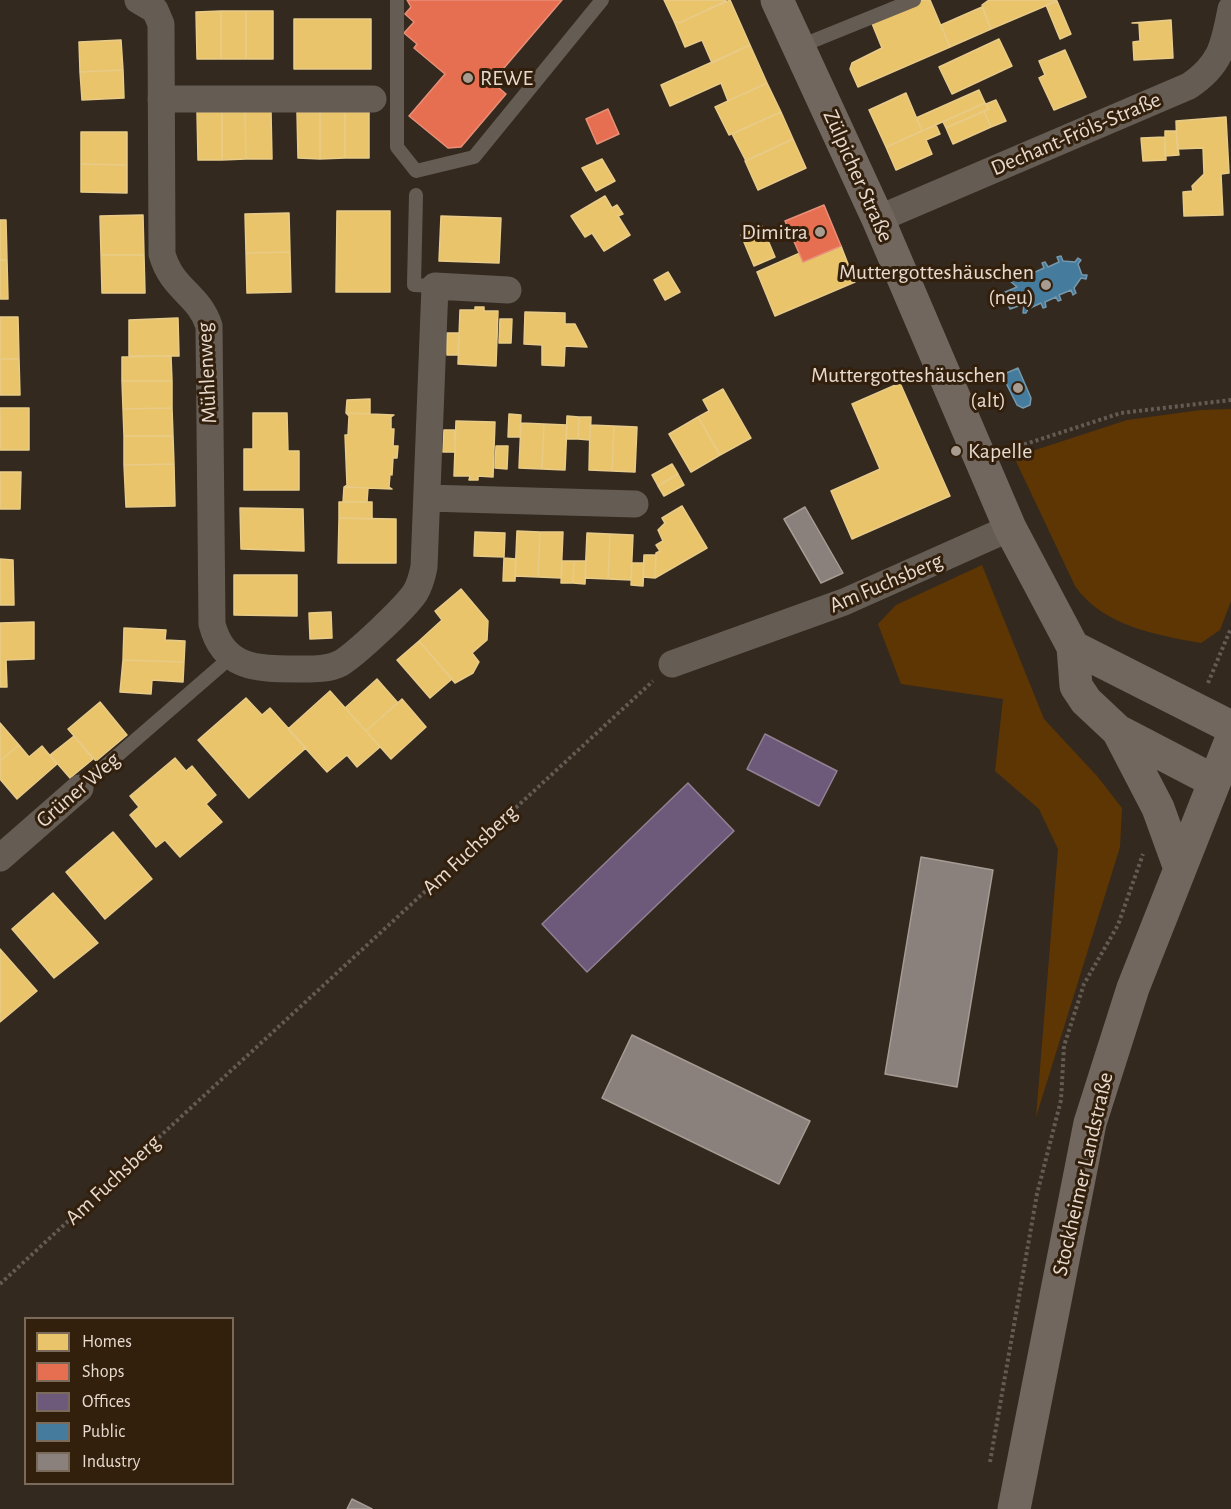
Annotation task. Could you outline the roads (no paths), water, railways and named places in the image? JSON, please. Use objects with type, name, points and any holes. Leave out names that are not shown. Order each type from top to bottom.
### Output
[{"type":"street","name":"Zülpicher Straße","points":[[777,0],[878,219],[1010,528],[1073,647],[1076,686],[1086,701],[1118,731],[1223,785]]},
{"type":"street","name":"Mühlenweg","points":[[154,3],[161,24],[162,254],[167,271],[175,283],[205,312],[209,326],[212,624],[215,638],[231,657]]},
{"type":"street","name":"Dechant-Fröls-Straße","points":[[878,219],[1188,86],[1208,74],[1224,48],[1231,9]]},
{"type":"street","points":[[161,99],[373,99]]},
{"type":"street","points":[[231,657],[250,666],[265,669],[320,669],[339,664],[352,655],[414,595],[421,582],[424,567],[435,286],[508,290]]},
{"type":"street","points":[[427,498],[635,504]]},
{"type":"street","name":"Am Fuchsberg","points":[[672,664],[844,602],[1010,528]]},
{"type":"street","points":[[1073,647],[1231,727]]},
{"type":"street","points":[[1118,731],[1158,808],[1179,866]]},
{"type":"street","name":"Stockheimer Landstraße","points":[[1014,1509],[1090,1123],[1133,988],[1179,866],[1223,785],[1231,740]]},
{"type":"street","name":"Grüner Weg","points":[[0,858],[80,788]]},
{"type":"lane","points":[[397,0],[397,147],[416,171],[474,157],[602,0]]},
{"type":"lane","points":[[798,47],[914,0]]},
{"type":"lane","points":[[416,195],[414,285],[435,286]]},
{"type":"lane","name":"Grüner Weg","points":[[80,788],[231,657]]},
{"type":"place","name":"REWE","points":[[468,78]]},
{"type":"place","name":"Dimitra","points":[[820,232]]},
{"type":"place","name":"Muttergotteshäuschen (neu)","points":[[1046,285]]},
{"type":"place","name":"Muttergotteshäuschen (alt)","points":[[1018,388]]},
{"type":"place","name":"Kapelle","points":[[956,451]]}]
